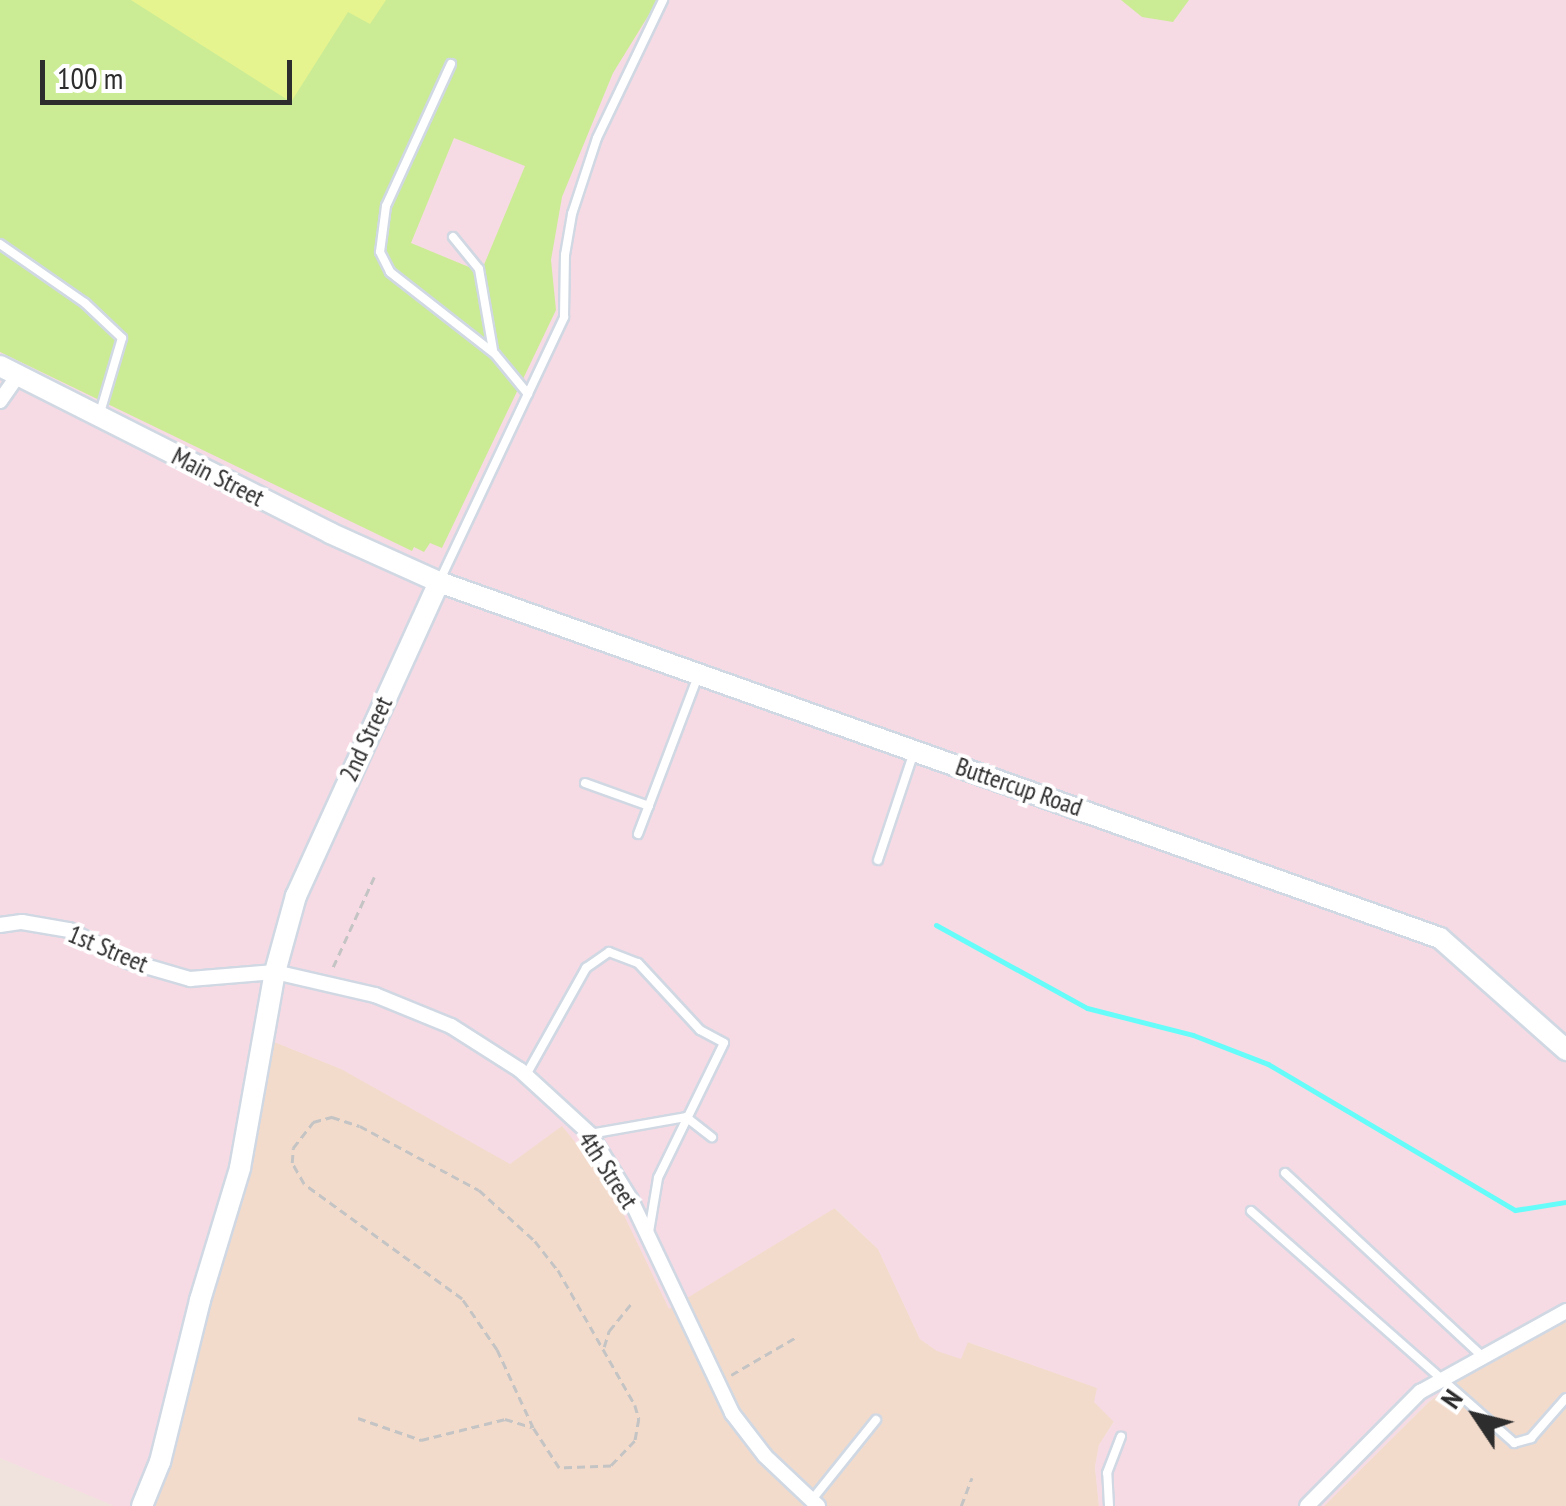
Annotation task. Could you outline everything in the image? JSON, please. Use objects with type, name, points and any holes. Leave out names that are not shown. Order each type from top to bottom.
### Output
[{"type":"street","name":"Main Street","points":[[9,372],[356,546],[438,582]]},
{"type":"street","points":[[0,401],[9,372]]},
{"type":"street","name":"Buttercup Road","points":[[438,582],[1440,938],[1566,1050]]},
{"type":"street","name":"2nd Street","points":[[142,1506],[160,1462],[200,1300],[240,1168],[276,972],[296,896],[438,582]]},
{"type":"street","name":"1st Street","points":[[0,925],[22,922],[69,930],[128,962],[190,979],[276,972]]},
{"type":"street","name":"4th Street","points":[[276,972],[375,995],[451,1026],[526,1075],[590,1134],[648,1236],[716,1384],[765,1456],[815,1504]]},
{"type":"street","points":[[1308,1506],[1438,1380],[1566,1311]]},
{"type":"lane","name":"2nd Street","points":[[438,582],[564,317],[565,255],[572,214],[597,138],[663,0]]},
{"type":"lane","points":[[451,64],[386,206],[380,252],[390,272],[495,354],[528,394]]},
{"type":"lane","points":[[453,238],[480,268],[495,354]]},
{"type":"lane","points":[[0,244],[84,302],[122,338],[99,416]]},
{"type":"lane","points":[[638,834],[698,676]]},
{"type":"lane","points":[[878,860],[914,751]]},
{"type":"lane","points":[[585,783],[649,806]]},
{"type":"lane","points":[[526,1075],[586,968],[608,952],[638,963],[700,1030],[724,1043],[658,1178],[648,1236]]},
{"type":"lane","points":[[590,1134],[686,1118],[712,1136]]},
{"type":"lane","points":[[1286,1172],[1482,1355]]},
{"type":"lane","points":[[1251,1211],[1438,1380],[1520,1444],[1532,1438],[1566,1398]]},
{"type":"lane","points":[[815,1504],[876,1420]]},
{"type":"lane","points":[[1109,1506],[1107,1473],[1121,1437]]},
{"type":"path","points":[[326,982],[374,877]]},
{"type":"path","points":[[320,1118],[345,1119],[479,1190],[536,1241],[604,1349],[639,1419],[635,1440],[626,1453],[611,1466],[591,1471],[566,1470],[550,1459],[533,1428],[497,1350],[462,1300],[304,1184],[292,1163],[293,1148],[303,1130],[320,1118]]},
{"type":"path","points":[[604,1349],[609,1332],[632,1300]]},
{"type":"path","points":[[716,1384],[798,1336]]},
{"type":"path","points":[[358,1418],[421,1440],[505,1419],[533,1428]]},
{"type":"path","points":[[961,1506],[972,1478]]},
{"type":"shaded area","points":[[0,0],[1566,0],[1566,1321],[1470,1373],[1429,1401],[1324,1506],[1099,1506],[1095,1467],[1099,1445],[1114,1422],[1094,1402],[1097,1388],[968,1342],[961,1359],[937,1351],[920,1339],[878,1249],[835,1208],[669,1309],[624,1215],[589,1159],[562,1126],[510,1164],[341,1069],[272,1041],[247,1179],[208,1296],[155,1506],[114,1506],[0,1458]]},
{"type":"shaded area","points":[[272,1041],[341,1069],[562,1125],[624,1215],[669,1308],[834,1208],[878,1249],[920,1339],[937,1351],[967,1342],[1098,1388],[1114,1421],[1099,1445],[1095,1467],[1099,1506],[155,1506],[195,1339],[247,1179]]},
{"type":"shaded area","points":[[1566,1321],[1566,1506],[1324,1506],[1429,1402],[1470,1373]]},
{"type":"green space","points":[[0,0],[658,0],[613,73],[562,197],[551,260],[556,310],[442,548],[430,543],[424,552],[414,547],[412,551],[0,352]],"holes":[[[454,138],[525,166],[481,272],[411,243]]]},
{"type":"green space","points":[[131,0],[386,0],[370,24],[348,12],[291,102]]},
{"type":"green space","points":[[1121,0],[1189,0],[1173,22],[1142,17]]},
{"type":"waterway","points":[[936,925],[1087,1008],[1193,1035],[1268,1064],[1515,1210],[1566,1202]]}]
